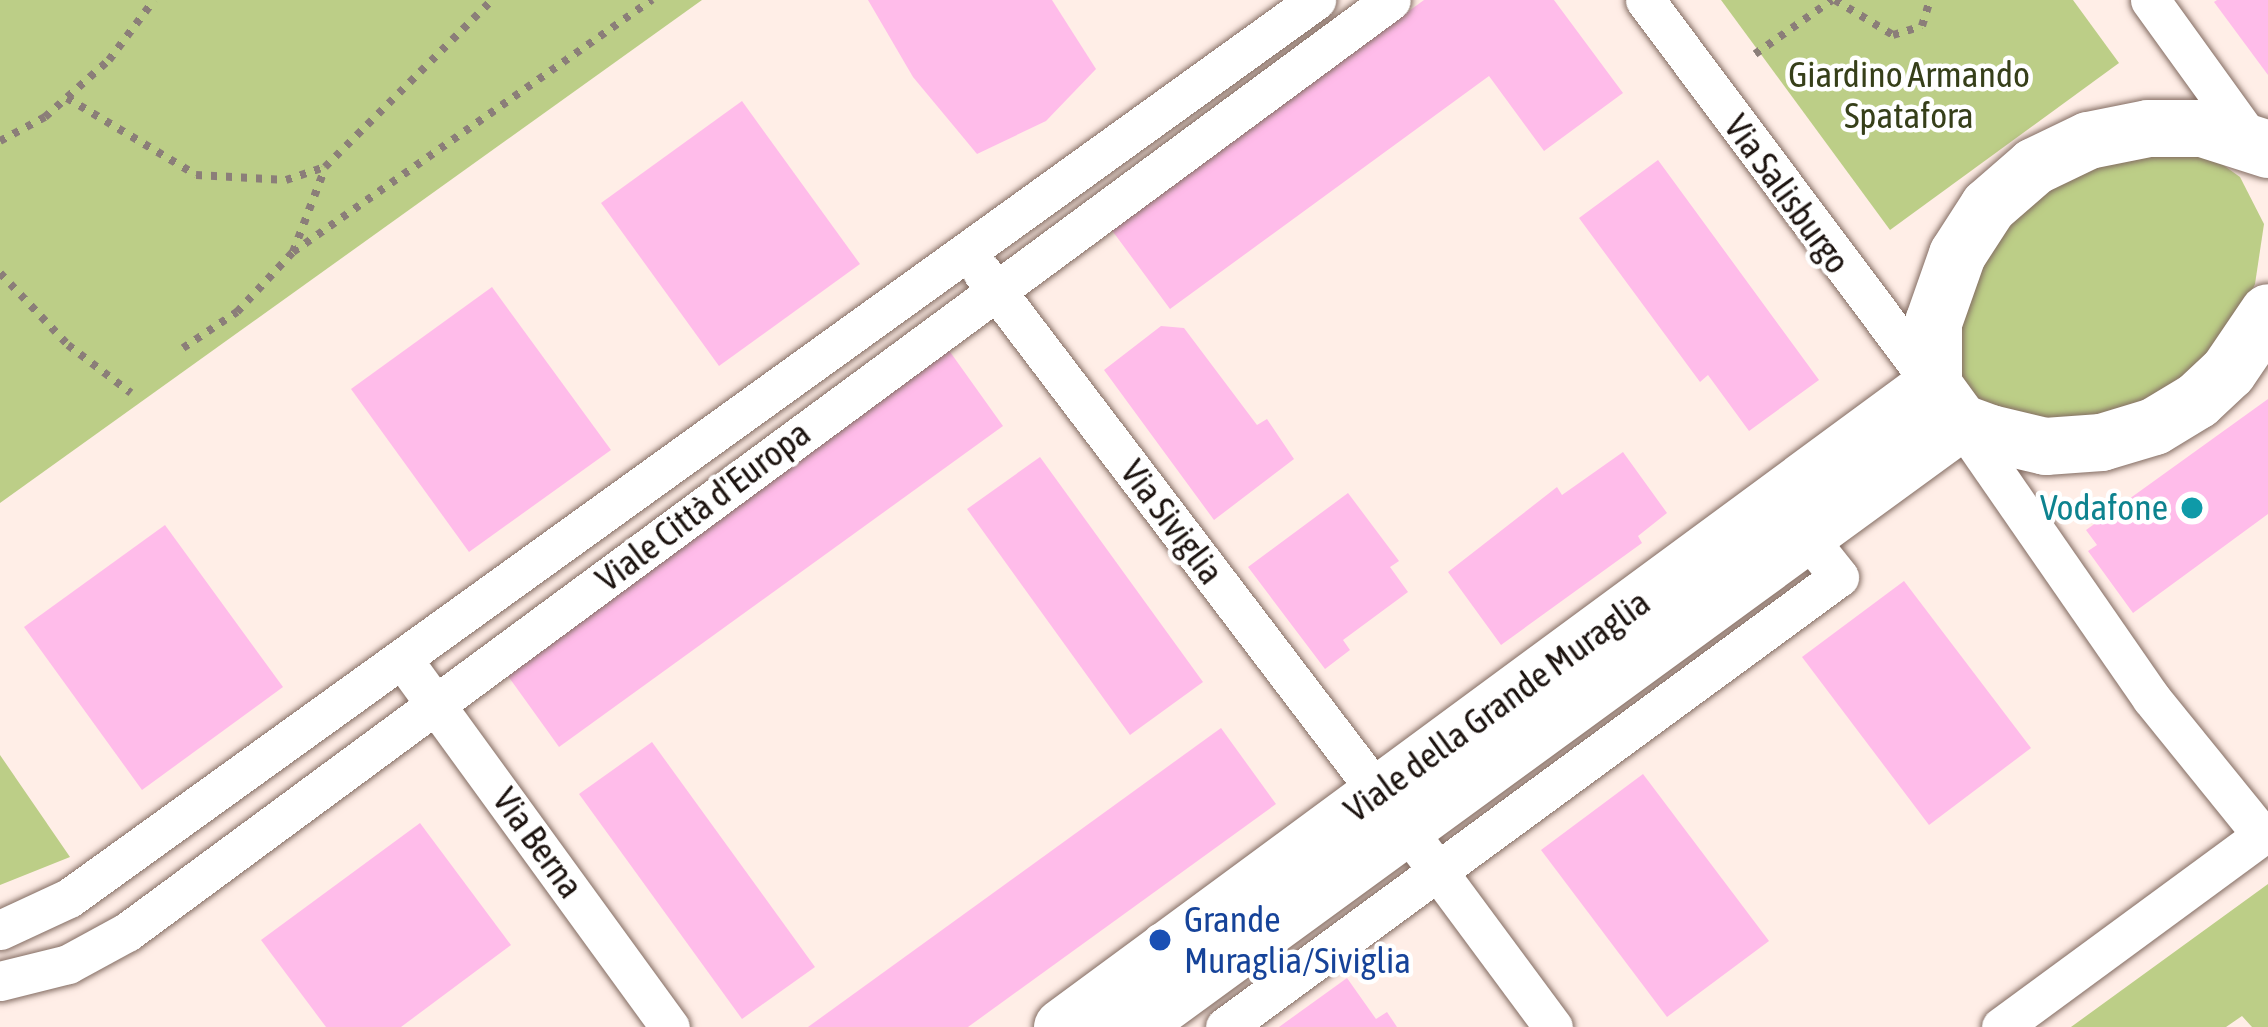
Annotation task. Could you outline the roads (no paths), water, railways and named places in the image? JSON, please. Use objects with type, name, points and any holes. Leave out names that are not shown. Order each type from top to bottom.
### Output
[{"type":"street","name":"Viale Città d'Europa","points":[[0,930],[69,898],[1316,0]]},
{"type":"street","name":"Viale Città d'Europa","points":[[0,981],[56,969],[108,945],[1391,0]]},
{"type":"street","name":"Via Salisburgo","points":[[1646,0],[1946,404],[2151,698],[2179,724],[2265,833]]},
{"type":"street","points":[[2150,0],[2263,144]]},
{"type":"street","points":[[2263,144],[2202,128],[2127,130],[2059,152],[2019,178],[1980,216],[1950,271],[1933,322],[1946,404],[2045,446],[2134,434],[2212,388],[2268,312]]},
{"type":"street","name":"Via Siviglia","points":[[966,250],[1553,1027]]},
{"type":"street","name":"Viale della Grande Muraglia","points":[[1062,1027],[1804,533],[1946,404]]},
{"type":"street","name":"Viale della Grande Muraglia","points":[[1131,1027],[1391,810],[1946,404]]},
{"type":"street","points":[[1225,1027],[1839,577],[1804,533]]},
{"type":"street","name":"Via Berna","points":[[403,660],[670,1027]]},
{"type":"street","points":[[2001,1027],[2265,833]]},
{"type":"place","name":"Vodafone","points":[[2192,508]]},
{"type":"place","name":"Grande Muraglia/Siviglia","points":[[1160,940]]},
{"type":"park label","name":"Giardino Armando Spatafora","points":[[1909,94]]}]
